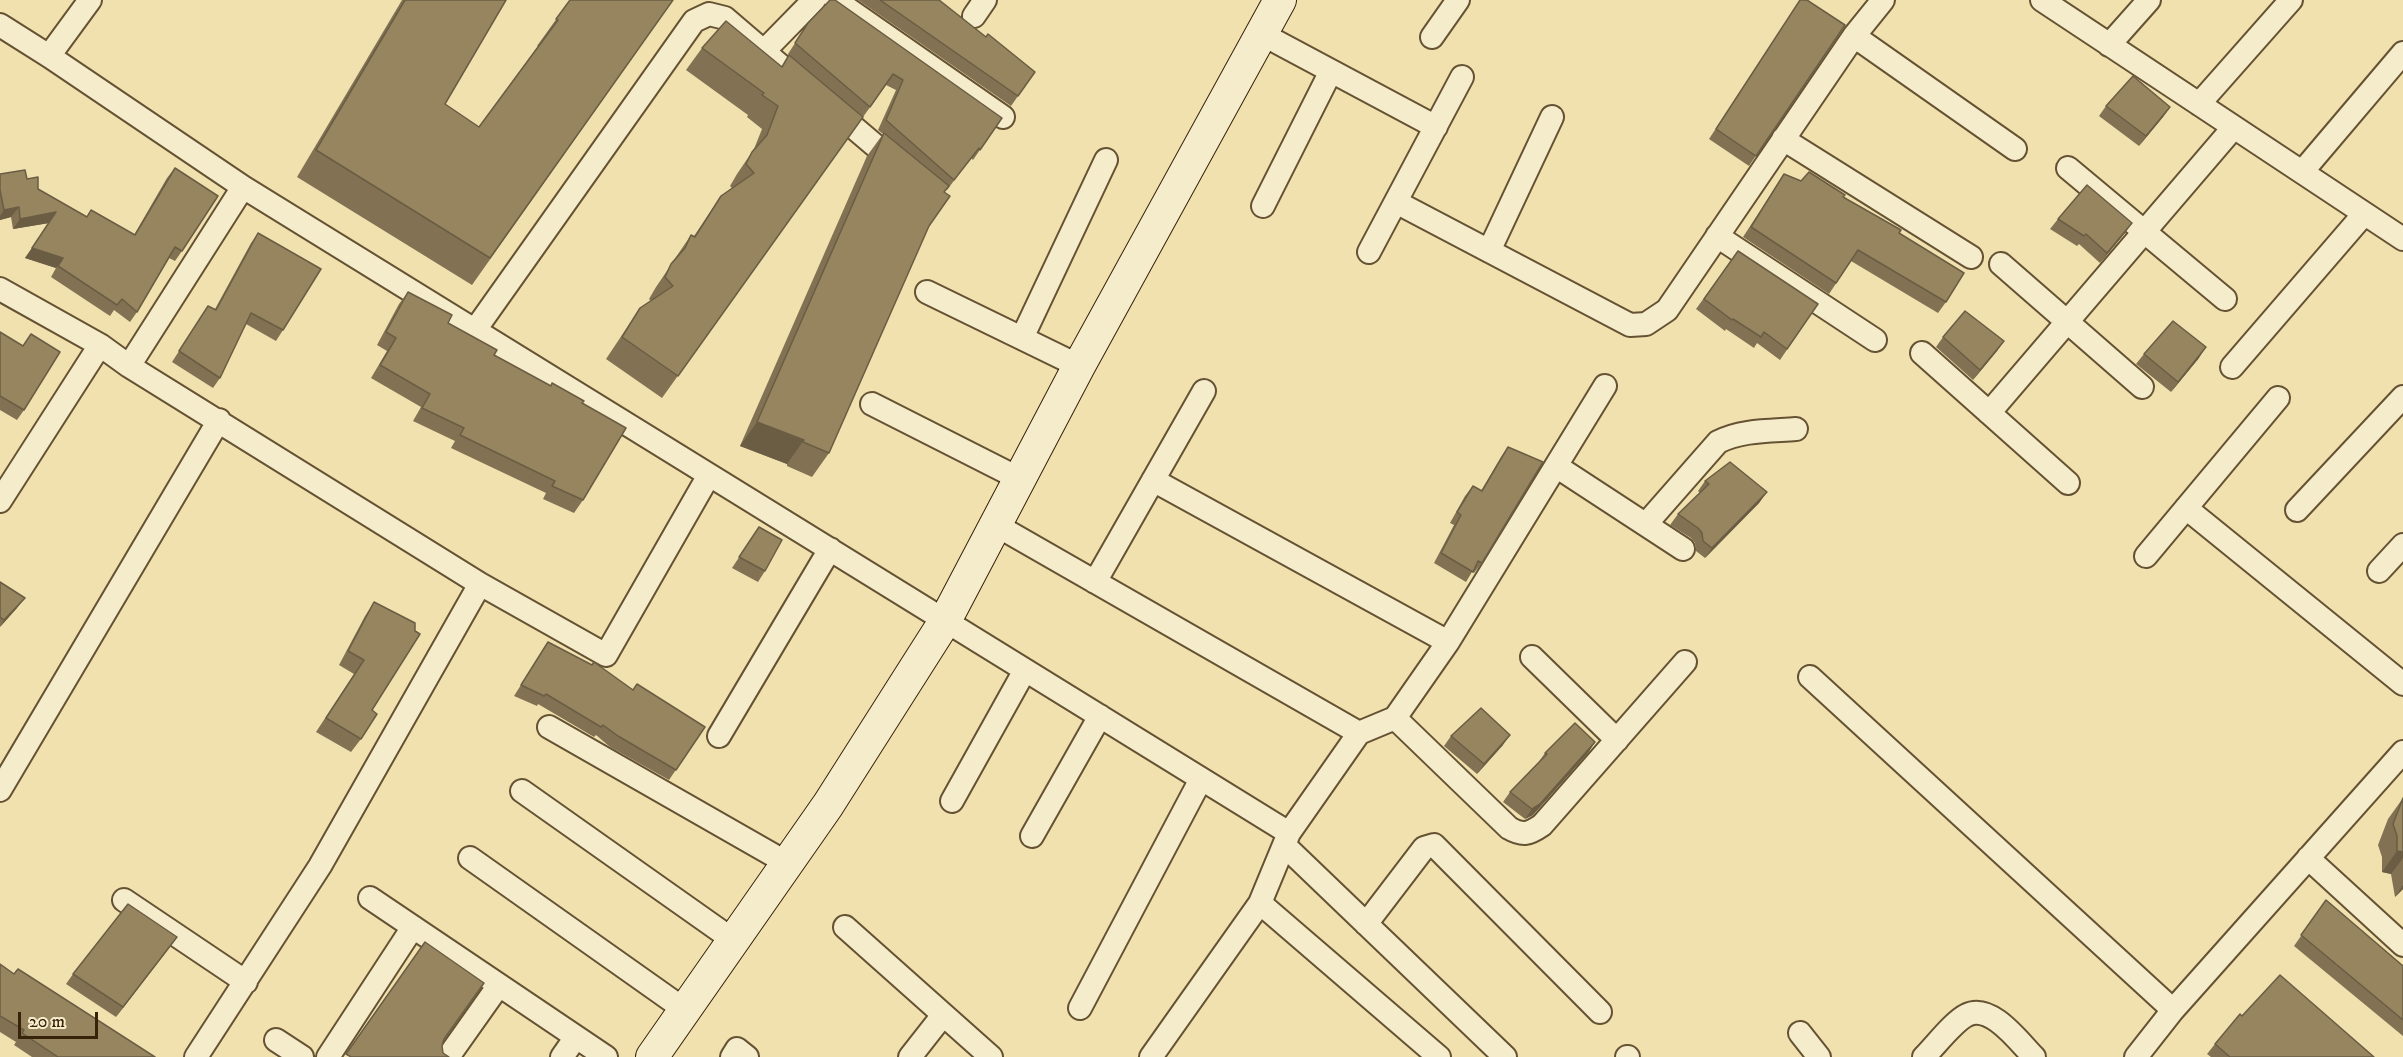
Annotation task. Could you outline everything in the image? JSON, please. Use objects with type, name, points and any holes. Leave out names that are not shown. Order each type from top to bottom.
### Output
[{"type":"street","points":[[49,56],[90,0]]},
{"type":"street","points":[[764,51],[813,0]]},
{"type":"street","points":[[835,0],[1003,117]]},
{"type":"street","points":[[652,1057],[834,795],[945,621],[1079,366],[1280,0]]},
{"type":"street","points":[[1432,37],[1458,0]]},
{"type":"street","points":[[1396,202],[1630,325],[1646,324],[1667,310],[1854,36],[1883,0]]},
{"type":"street","points":[[2042,0],[2402,237]]},
{"type":"street","points":[[2109,45],[2149,0]]},
{"type":"street","points":[[2199,104],[2291,0]]},
{"type":"street","points":[[475,330],[694,21],[709,14],[724,18],[918,182]]},
{"type":"street","points":[[0,26],[49,56],[243,187],[1201,779],[1287,839],[1366,924],[1505,1057]]},
{"type":"street","points":[[1260,33],[1436,127]]},
{"type":"street","points":[[1854,36],[2014,149]]},
{"type":"street","points":[[2302,172],[2403,53]]},
{"type":"street","points":[[1263,206],[1330,71]]},
{"type":"street","points":[[1370,252],[1462,77]]},
{"type":"street","points":[[1489,251],[1552,117]]},
{"type":"street","points":[[1989,413],[2234,127]]},
{"type":"street","points":[[1783,139],[1971,257]]},
{"type":"street","points":[[1022,338],[1106,160]]},
{"type":"street","points":[[2068,168],[2225,299]]},
{"type":"street","points":[[129,366],[243,187]]},
{"type":"street","points":[[2232,367],[2364,214]]},
{"type":"street","points":[[1717,236],[1875,340]]},
{"type":"street","points":[[2001,264],[2142,387]]},
{"type":"street","points":[[0,289],[100,345],[129,366],[480,584],[606,655],[709,475]]},
{"type":"street","points":[[927,292],[1079,366]]},
{"type":"street","points":[[0,501],[100,345]]},
{"type":"street","points":[[1922,353],[2068,483]]},
{"type":"street","points":[[1151,1057],[1260,903],[1287,839],[1359,733],[1395,718],[1448,642],[1605,386]]},
{"type":"street","points":[[1095,582],[1204,391]]},
{"type":"street","points":[[2297,510],[2403,397]]},
{"type":"street","points":[[2146,556],[2278,398]]},
{"type":"street","points":[[872,404],[1020,479]]},
{"type":"street","points":[[0,790],[219,420]]},
{"type":"street","points":[[1646,525],[1718,442],[1729,436],[1796,429]]},
{"type":"street","points":[[1556,466],[1683,549]]},
{"type":"street","points":[[1153,480],[1448,642]]},
{"type":"street","points":[[2186,508],[2403,684]]},
{"type":"street","points":[[996,525],[1359,733]]},
{"type":"street","points":[[2379,571],[2403,545]]},
{"type":"street","points":[[719,736],[830,549]]},
{"type":"street","points":[[196,1057],[320,866],[480,584]]},
{"type":"street","points":[[1532,657],[1617,740]]},
{"type":"street","points":[[1395,718],[1509,828],[1520,835],[1531,833],[1542,825],[1685,662]]},
{"type":"street","points":[[952,801],[1025,670]]},
{"type":"street","points":[[1809,677],[2173,1010]]},
{"type":"street","points":[[1032,836],[1100,716]]},
{"type":"street","points":[[549,727],[787,863]]},
{"type":"street","points":[[2136,1057],[2173,1010],[2403,752]]},
{"type":"street","points":[[1080,1008],[1201,779]]},
{"type":"street","points":[[522,791],[733,940]]},
{"type":"street","points":[[1366,924],[1424,848],[1434,844],[1599,1012]]},
{"type":"street","points":[[470,858],[685,1010]]},
{"type":"street","points":[[2308,858],[2403,945]]},
{"type":"street","points":[[370,898],[606,1057]]},
{"type":"street","points":[[124,900],[246,982]]},
{"type":"street","points":[[1260,903],[1439,1057]]},
{"type":"street","points":[[328,1057],[413,927]]},
{"type":"street","points":[[845,927],[991,1057]]},
{"type":"street","points":[[448,1057],[499,986]]},
{"type":"street","points":[[1924,1057],[1965,1015],[1976,1012],[1998,1021],[2034,1057]]},
{"type":"street","points":[[910,1057],[943,1015]]},
{"type":"street","points":[[1800,1033],[1818,1057]]},
{"type":"street","points":[[562,1057],[576,1036]]},
{"type":"street","points":[[276,1040],[302,1057]]},
{"type":"street","points":[[732,1057],[737,1049],[747,1057]]},
{"type":"building","points":[[405,0],[506,0],[445,104],[479,127],[558,20],[556,19],[570,0],[673,0],[490,258],[316,150]]},
{"type":"building","points":[[830,0],[835,0],[1002,118],[980,150],[979,148],[954,180],[886,120],[903,80],[893,74],[870,107],[795,43],[808,23]]},
{"type":"building","points":[[880,0],[939,0],[986,37],[988,34],[1035,72],[1018,96]]},
{"type":"building","points":[[1800,0],[1807,0],[1845,25],[1756,156],[1716,129]]},
{"type":"building","points":[[726,21],[782,67],[789,55],[863,117],[678,376],[622,337],[640,308],[673,286],[665,277],[671,264],[685,248],[691,235],[695,237],[721,196],[754,173],[746,164],[752,152],[767,135],[778,106],[762,95],[764,93],[702,48]]},
{"type":"building","points":[[2133,76],[2170,107],[2146,136],[2106,106]]},
{"type":"building","points":[[884,133],[949,186],[944,192],[950,196],[929,226],[829,453],[803,442],[804,440],[757,422]]},
{"type":"building","points":[[175,168],[218,196],[182,251],[175,247],[137,312],[122,299],[117,305],[58,266],[63,258],[32,248],[56,212],[20,219],[19,207],[4,210],[0,190],[0,174],[25,170],[27,179],[38,177],[38,189],[87,217],[91,210],[135,235]]},
{"type":"building","points":[[1809,172],[1845,195],[1843,197],[1901,230],[1899,233],[1964,273],[1946,302],[1858,250],[1836,283],[1751,227],[1784,174],[1801,181]]},
{"type":"building","points":[[2087,185],[2132,223],[2107,253],[2086,234],[2084,236],[2058,219]]},
{"type":"building","points":[[258,233],[321,269],[283,330],[251,313],[220,378],[179,351],[208,306],[216,310]]},
{"type":"building","points":[[1738,251],[1818,304],[1787,349],[1764,332],[1761,337],[1732,320],[1704,299]]},
{"type":"building","points":[[408,292],[452,315],[448,323],[497,350],[494,355],[551,386],[552,383],[626,428],[583,500],[552,486],[555,481],[460,435],[464,428],[422,408],[430,394],[380,365],[396,338],[386,332]]},
{"type":"building","points":[[1965,311],[2004,341],[1980,370],[1943,337]]},
{"type":"building","points":[[2173,321],[2206,347],[2178,382],[2144,354]]},
{"type":"building","points":[[0,332],[23,346],[31,334],[60,352],[24,410],[0,396]]},
{"type":"building","points":[[1508,447],[1543,462],[1482,563],[1478,561],[1473,572],[1441,553],[1461,515],[1457,512],[1473,486],[1482,491]]},
{"type":"building","points":[[1730,462],[1767,492],[1712,548],[1703,541],[1702,533],[1698,528],[1678,514],[1709,484],[1705,481]]},
{"type":"building","points":[[759,527],[782,540],[765,571],[739,557]]},
{"type":"building","points":[[0,582],[25,598],[4,620],[0,617]]},
{"type":"building","points":[[374,602],[415,623],[415,631],[420,634],[372,710],[377,714],[361,739],[326,718],[364,660],[348,651]]},
{"type":"building","points":[[548,642],[592,665],[594,662],[633,690],[637,684],[705,727],[676,770],[603,725],[601,727],[546,694],[544,696],[521,685]]},
{"type":"building","points":[[1481,708],[1510,735],[1484,764],[1451,736]]},
{"type":"building","points":[[1575,723],[1595,742],[1540,804],[1532,809],[1510,792]]},
{"type":"building","points":[[2403,798],[2403,852],[2397,851],[2397,836],[2393,824]]},
{"type":"building","points":[[2326,900],[2403,966],[2403,1020],[2301,935]]},
{"type":"building","points":[[128,904],[177,937],[123,1007],[73,974]]},
{"type":"building","points":[[425,942],[484,983],[444,1039],[443,1053],[449,1057],[351,1057],[346,1054]]},
{"type":"building","points":[[0,964],[14,974],[18,969],[155,1057],[58,1057],[22,1033],[24,1030],[0,1016]]},
{"type":"building","points":[[2280,975],[2374,1057],[2230,1057],[2215,1044],[2240,1014],[2242,1016]]}]
